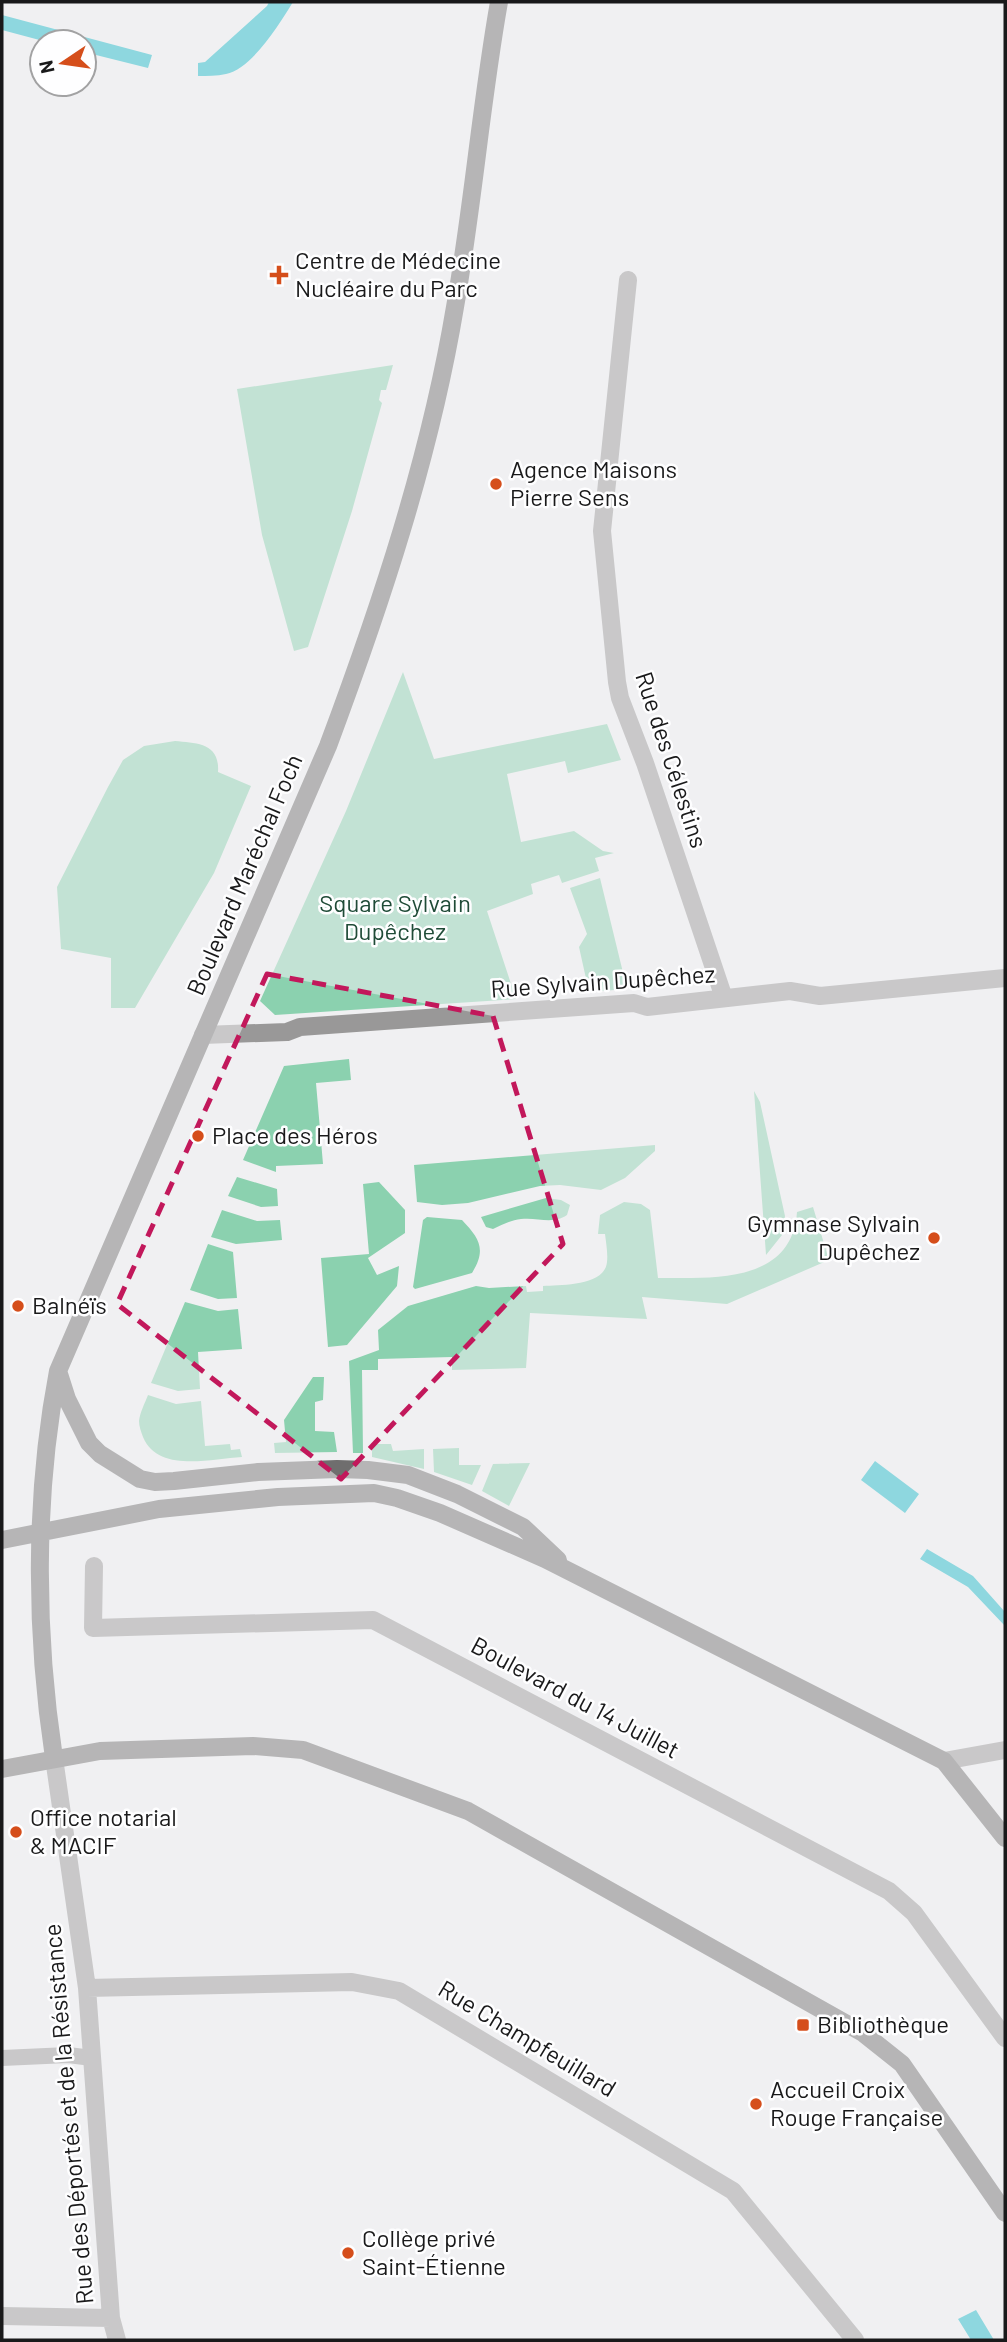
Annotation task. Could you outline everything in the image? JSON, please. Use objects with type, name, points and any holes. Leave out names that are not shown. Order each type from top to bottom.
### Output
[{"type":"main road","name":"Boulevard Maréchal Foch","points":[[54,1758],[48,1715],[40,1576],[49,1418],[58,1371],[328,746],[403,526],[430,424],[455,308],[499,2]]},
{"type":"main road","points":[[58,1371],[67,1399],[89,1443],[100,1454],[140,1479],[155,1482],[258,1472],[337,1469],[408,1475],[457,1494],[523,1527],[574,1574]]},
{"type":"main road","points":[[2,1540],[159,1509],[278,1497],[374,1493],[397,1498],[440,1513],[574,1574],[944,1760],[1005,1838]]},
{"type":"main road","points":[[2,1769],[100,1751],[253,1746],[303,1750],[468,1811],[863,2034],[902,2064],[1005,2213]]},
{"type":"street","name":"Rue des Célestins","points":[[628,280],[602,531],[617,682],[620,698],[645,763],[724,998]]},
{"type":"street","name":"Rue Sylvain Dupêchez","points":[[203,1035],[287,1032],[300,1027],[634,1003],[647,1007],[790,991],[820,996],[1005,978]]},
{"type":"street","name":"Boulevard du 14 Juillet","points":[[94,1566],[93,1628],[123,1625],[373,1620],[888,1891],[914,1913],[1005,2038]]},
{"type":"street","points":[[944,1760],[1005,1750]]},
{"type":"street","name":"Rue des Déportés et de la Résistance","points":[[54,1758],[88,1988],[111,2318],[117,2340]]},
{"type":"street","name":"Rue Champfeuillard","points":[[88,1988],[352,1982],[399,1991],[733,2191],[855,2340]]},
{"type":"street","points":[[2,2316],[111,2318]]},
{"type":"lane","points":[[2,2058],[68,2055],[92,2058]]},
{"type":"highlighted area","points":[[267,974],[493,1016],[563,1244],[341,1479],[117,1304]]},
{"type":"green space","points":[[393,365],[386,390],[381,390],[379,400],[382,403],[352,511],[308,647],[294,651],[262,535],[237,389]]},
{"type":"green space","name":"Square Sylvain Dupêchez","points":[[403,672],[434,759],[607,724],[621,760],[568,773],[565,761],[507,774],[521,842],[574,831],[603,851],[614,853],[595,858],[599,871],[562,883],[559,875],[531,884],[533,894],[487,911],[516,999],[275,1015],[260,1001],[346,811]]},
{"type":"green space","points":[[175,741],[206,746],[215,755],[218,772],[251,786],[214,873],[135,1008],[111,1008],[111,958],[61,949],[57,887],[123,760],[144,746]]},
{"type":"green space","points":[[600,878],[627,989],[589,992],[579,947],[587,934],[570,888]]},
{"type":"green space","points":[[349,1059],[351,1080],[316,1083],[323,1164],[276,1166],[276,1172],[243,1160],[284,1066]]},
{"type":"green space","points":[[754,1091],[760,1102],[785,1216],[782,1235],[766,1255]]},
{"type":"green space","points":[[655,1145],[655,1151],[625,1178],[601,1190],[560,1185],[540,1186],[468,1203],[442,1205],[417,1202],[414,1165]]},
{"type":"green space","points":[[237,1177],[277,1189],[278,1206],[261,1207],[228,1196]]},
{"type":"green space","points":[[379,1182],[405,1210],[405,1233],[368,1258],[377,1275],[399,1266],[397,1286],[347,1345],[328,1347],[321,1258],[369,1254],[363,1184]]},
{"type":"green space","points":[[546,1198],[561,1200],[570,1205],[567,1215],[550,1220],[517,1220],[493,1229],[486,1227],[481,1217]]},
{"type":"green space","points":[[624,1202],[641,1204],[650,1210],[658,1278],[724,1276],[765,1265],[781,1253],[792,1236],[797,1212],[813,1207],[829,1260],[727,1304],[642,1297],[647,1319],[530,1313],[526,1368],[452,1370],[452,1357],[378,1359],[378,1370],[362,1370],[363,1453],[353,1453],[349,1361],[379,1350],[378,1330],[408,1306],[476,1286],[526,1286],[527,1292],[543,1291],[543,1286],[581,1283],[599,1276],[607,1262],[605,1234],[598,1234],[600,1215]]},
{"type":"green space","points":[[222,1210],[257,1221],[280,1220],[282,1240],[236,1244],[211,1237]]},
{"type":"green space","points":[[427,1217],[462,1220],[477,1238],[479,1257],[472,1273],[415,1289],[413,1287],[423,1220]]},
{"type":"green space","points":[[208,1244],[233,1252],[237,1298],[218,1299],[190,1290]]},
{"type":"green space","points":[[185,1302],[218,1311],[238,1309],[242,1349],[198,1352],[200,1389],[178,1391],[151,1383]]},
{"type":"green space","points":[[313,1377],[324,1377],[323,1400],[315,1402],[315,1431],[334,1432],[337,1452],[275,1453],[274,1443],[286,1442],[284,1420]]},
{"type":"green space","points":[[148,1395],[176,1404],[201,1401],[205,1446],[230,1444],[231,1450],[240,1449],[242,1457],[186,1461],[160,1456],[150,1448],[140,1427],[140,1414]]},
{"type":"green space","points":[[372,1444],[391,1444],[393,1451],[424,1449],[424,1469],[372,1457]]},
{"type":"green space","points":[[459,1448],[459,1465],[481,1465],[472,1485],[434,1472],[433,1449]]},
{"type":"green space","points":[[530,1463],[509,1506],[482,1491],[493,1464]]},
{"type":"water","points":[[269,2],[293,2],[255,55],[246,64],[223,75],[198,76],[198,63],[205,62]]},
{"type":"water","points":[[2,15],[51,28],[28,28],[28,37],[2,30]]},
{"type":"water","points":[[98,41],[152,55],[148,68],[98,56]]},
{"type":"water","points":[[875,1461],[919,1494],[905,1513],[861,1480]]},
{"type":"water","points":[[927,1549],[973,1576],[1005,1612],[1005,1626],[968,1587],[920,1559]]},
{"type":"water","points":[[976,2310],[994,2340],[971,2340],[958,2319]]},
{"type":"place","name":"Centre de Médecine Nucléaire du Parc","points":[[279,275]]},
{"type":"place","name":"Agence Maisons Pierre Sens","points":[[496,484]]},
{"type":"place","name":"Place des Héros","points":[[198,1136]]},
{"type":"place","name":"Gymnase Sylvain Dupêchez","points":[[934,1238]]},
{"type":"place","name":"Balnéïs","points":[[18,1306]]},
{"type":"place","name":"Office notarial & MACIF","points":[[16,1832]]},
{"type":"place","name":"Bibliothèque","points":[[803,2025]]},
{"type":"place","name":"Accueil Croix Rouge Française","points":[[756,2104]]},
{"type":"place","name":"Collège privé Saint-Étienne","points":[[348,2253]]}]
